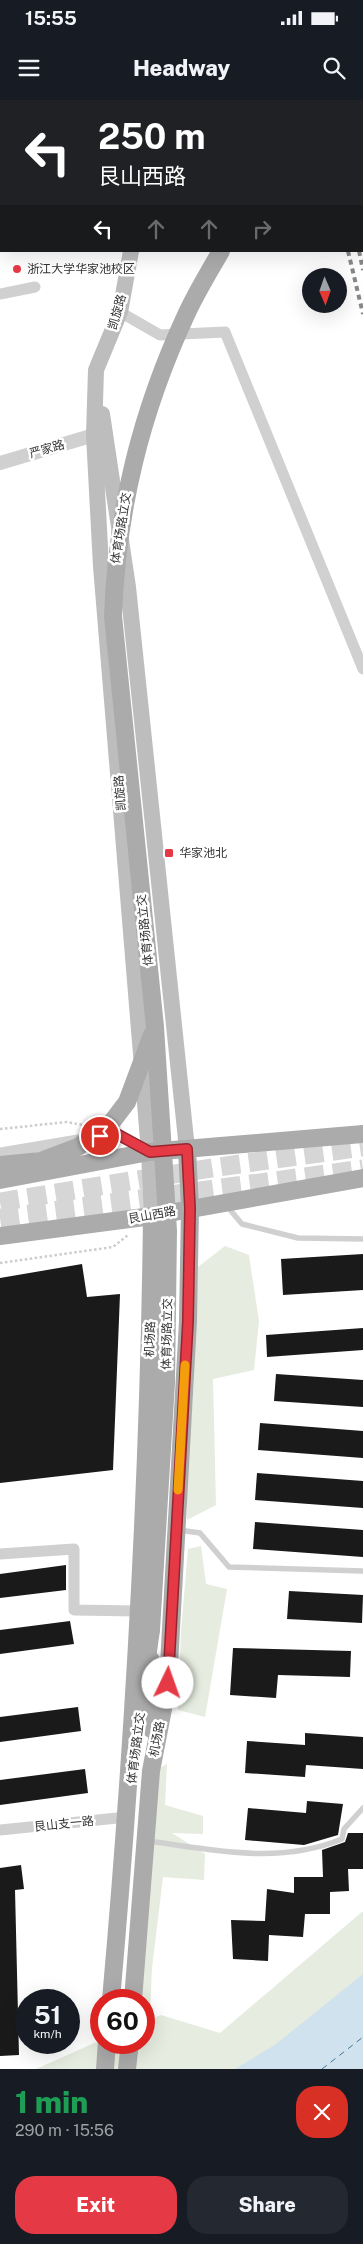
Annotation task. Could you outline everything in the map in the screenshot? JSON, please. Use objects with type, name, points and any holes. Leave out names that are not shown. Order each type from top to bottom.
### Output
[{"type":"main road","name":"凯旋路","points":[[131,252],[120,312],[96,370],[94,435],[101,566],[150,1152],[152,1216]]},
{"type":"main road","name":"体育场路立交","points":[[128,1812],[151,1630],[166,1392],[168,1231],[155,1027],[113,616],[114,567],[134,454],[160,375],[187,313],[220,252]]},
{"type":"main road","points":[[96,370],[128,587],[187,1149]]},
{"type":"main road","points":[[0,1165],[40,1161],[78,1147],[111,1122],[128,1102],[155,1027]]},
{"type":"main road","points":[[0,1180],[150,1152],[363,1134]]},
{"type":"main road","name":"机场路","points":[[134,1989],[151,1771],[168,1683],[175,1529],[188,1321],[190,1208],[187,1149]]},
{"type":"main road","name":"艮山西路","points":[[0,1236],[152,1216],[363,1178]]},
{"type":"main road","name":"机场路","points":[[112,1989],[128,1812],[150,1353],[152,1216]]},
{"type":"main road","name":"体育场路立交","points":[[151,1630],[151,1771]]},
{"type":"main road","points":[[105,2069],[106,2054]]},
{"type":"main road","points":[[127,2069],[129,2054]]},
{"type":"street","points":[[0,294],[35,287]]},
{"type":"street","points":[[120,312],[160,335],[225,332],[363,669]]},
{"type":"street","name":"严家路","points":[[0,463],[94,435]]},
{"type":"street","points":[[0,1153],[115,1133],[150,1152]]},
{"type":"street","points":[[0,1554],[74,1549],[74,1610],[138,1611]]},
{"type":"street","name":"艮山支一路","points":[[0,1830],[128,1812]]},
{"type":"lane","points":[[224,1202],[242,1224],[298,1238],[363,1239]]},
{"type":"lane","points":[[175,1529],[200,1533],[229,1567],[363,1571]]},
{"type":"lane","points":[[146,1841],[272,1855],[320,1848],[342,1839],[344,1829],[363,1808]]},
{"type":"path","points":[[0,1263],[113,1247],[129,1235]]},
{"type":"shaded area","points":[[225,1246],[249,1255],[259,1321],[254,1370],[213,1379],[216,1505],[187,1520],[187,1475],[193,1395],[198,1267]]},
{"type":"shaded area","points":[[201,1546],[206,1584],[227,1589],[205,1717],[178,1710],[181,1631],[188,1549]]},
{"type":"shaded area","points":[[167,1764],[165,1805],[203,1816],[203,1834],[172,1833],[205,1854],[204,1880],[163,1877],[151,1989],[140,1989],[158,1769]]},
{"type":"shaded area","points":[[363,1911],[363,2069],[36,2069],[70,2054],[80,2054],[80,2049],[90,2045],[90,2054],[155,2054],[155,2017],[161,2015],[220,2033]]},
{"type":"water","points":[[363,1974],[363,2069],[235,2069],[276,2044]]},
{"type":"building","points":[[363,1254],[363,1290],[283,1295],[281,1259]]},
{"type":"building","points":[[82,1264],[87,1297],[120,1294],[113,1470],[0,1483],[0,1278]]},
{"type":"building","points":[[363,1328],[363,1350],[267,1357],[266,1335]]},
{"type":"building","points":[[276,1374],[363,1380],[363,1407],[274,1401]]},
{"type":"building","points":[[260,1423],[363,1431],[363,1458],[258,1450]]},
{"type":"building","points":[[257,1473],[363,1481],[363,1508],[255,1500]]},
{"type":"building","points":[[255,1522],[363,1530],[363,1557],[253,1549]]},
{"type":"building","points":[[66,1565],[66,1590],[0,1598],[0,1574]]},
{"type":"building","points":[[289,1591],[363,1595],[362,1623],[287,1619]]},
{"type":"building","points":[[70,1621],[74,1644],[0,1654],[0,1630]]},
{"type":"building","points":[[233,1648],[351,1651],[350,1677],[278,1675],[276,1698],[230,1695]]},
{"type":"building","points":[[78,1707],[81,1731],[0,1742],[0,1717]]},
{"type":"building","points":[[305,1733],[363,1737],[363,1769],[306,1765],[305,1777],[245,1773],[247,1741],[305,1745]]},
{"type":"building","points":[[85,1769],[88,1793],[0,1805],[0,1780]]},
{"type":"building","points":[[307,1801],[343,1804],[338,1835],[304,1845],[245,1840],[248,1808],[306,1813]]},
{"type":"building","points":[[348,1833],[363,1833],[363,1869],[348,1869],[349,1891],[330,1892],[330,1914],[305,1914],[303,1937],[269,1935],[268,1961],[233,1959],[231,1920],[265,1921],[267,1889],[294,1893],[294,1877],[323,1877],[322,1850],[345,1842]]},
{"type":"building","points":[[21,1865],[24,1889],[15,1890],[17,1989],[15,1989],[15,2054],[19,2055],[0,2056],[0,1868]]},
{"type":"ferry route","points":[[322,2069],[363,2037]]},
{"type":"tunnel","points":[[0,1202],[218,1167],[363,1147]]},
{"type":"tunnel","points":[[0,1218],[363,1169]]},
{"type":"railway","points":[[348,252],[363,314]]},
{"type":"railway","points":[[359,252],[363,270]]},
{"type":"slow traffic","points":[[178,1490],[185,1365]]},
{"type":"place","name":"浙江大学华家池校区","points":[[17,269]]},
{"type":"place","name":"华家池北","points":[[169,853]]},
{"type":"route","points":[[100,1136],[115,1133],[150,1152],[187,1149],[190,1208],[188,1321],[168,1683]]}]
